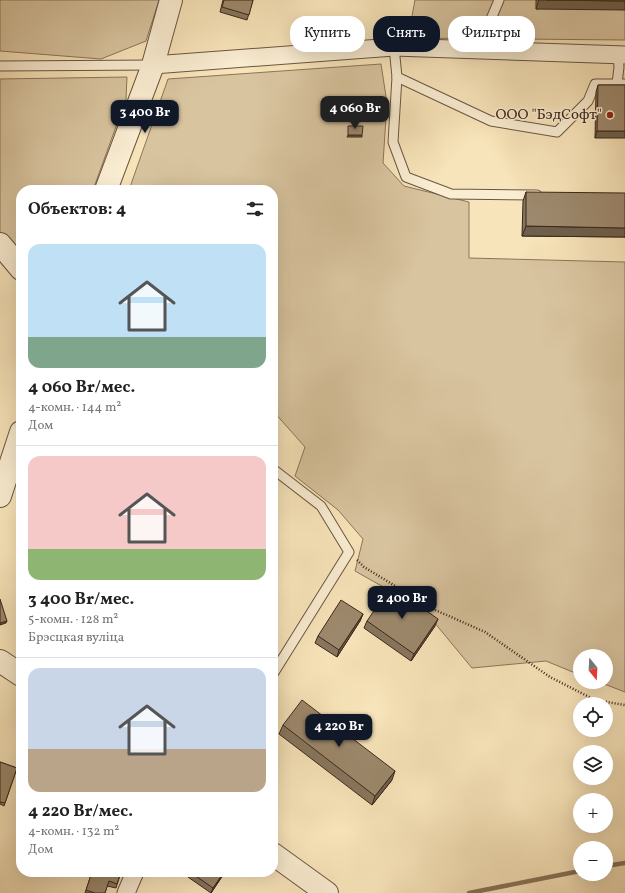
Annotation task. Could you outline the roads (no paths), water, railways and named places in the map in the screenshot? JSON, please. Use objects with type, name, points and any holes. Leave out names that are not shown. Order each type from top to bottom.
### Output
[{"type":"street","points":[[108,185],[153,65],[171,0]]},
{"type":"street","points":[[153,65],[373,49]]},
{"type":"street","points":[[535,52],[622,55]]},
{"type":"street","points":[[0,244],[16,263]]},
{"type":"street","points":[[0,496],[16,447]]},
{"type":"street","points":[[0,661],[16,672]]},
{"type":"street","points":[[278,858],[327,893]]},
{"type":"street","points":[[126,893],[133,877]]},
{"type":"lane","points":[[492,16],[499,0]]},
{"type":"lane","points":[[394,52],[397,77],[393,142],[406,177],[452,194],[547,195]]},
{"type":"lane","points":[[397,77],[491,121],[557,132],[588,101],[595,84],[621,84],[619,67],[622,55]]},
{"type":"lane","points":[[0,66],[153,65]]},
{"type":"lane","points":[[278,473],[321,506],[349,552],[278,666]]},
{"type":"waterway","points":[[613,865],[625,863]]},
{"type":"waterway","points":[[469,893],[573,872]]},
{"type":"place","name":"ООО \"БэдСофт\"","points":[[610,115]]}]
